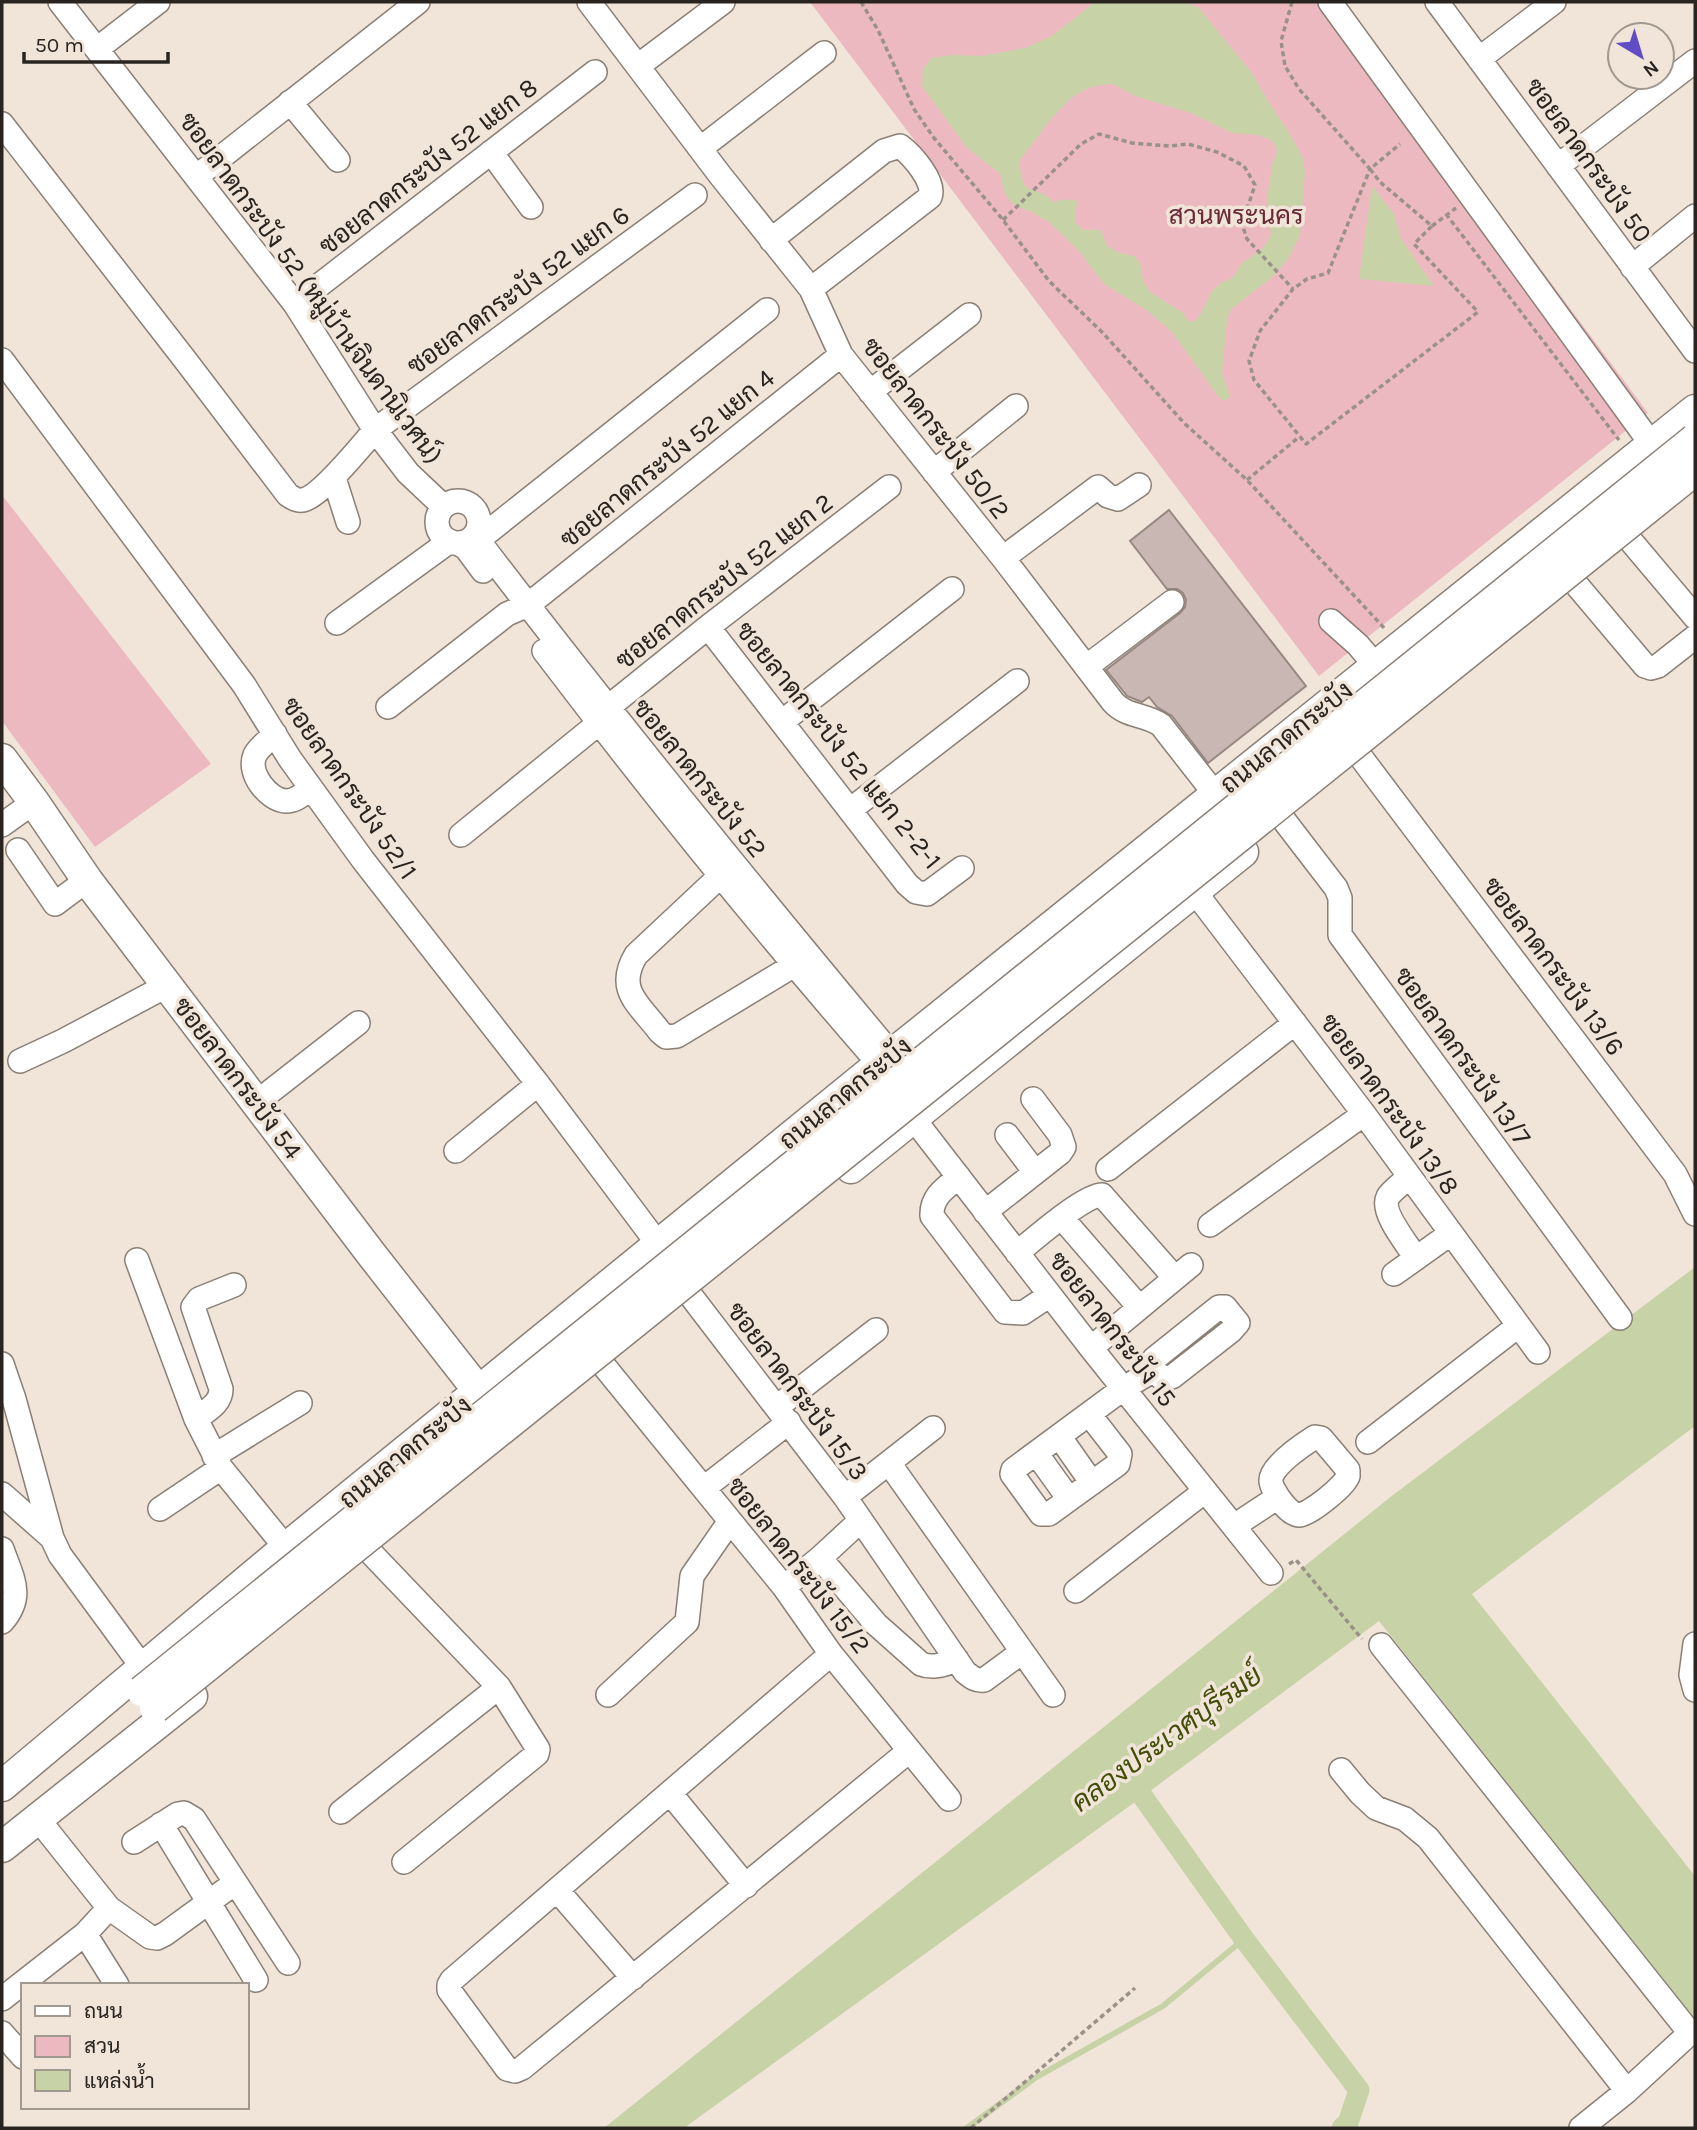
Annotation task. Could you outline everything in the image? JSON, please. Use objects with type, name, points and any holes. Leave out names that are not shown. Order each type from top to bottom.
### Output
[{"type":"main road","name":"ถนนลาดกระบัง","points":[[2,1786],[286,1548],[658,1244],[1375,666],[1638,446],[1695,410]]},
{"type":"main road","points":[[2,1807],[142,1691],[1695,439]]},
{"type":"main road","points":[[2,1833],[1695,470]]},
{"type":"main road","points":[[2,1847],[1195,892],[1695,487]]},
{"type":"main road","name":"ซอยลาดกระบัง 54","points":[[2,759],[87,880],[372,1255],[515,1437]]},
{"type":"street","name":"ซอยลาดกระบัง 52 (หมู่บ้านจินดานิเวศน์)","points":[[60,2],[295,304],[375,429],[408,473],[443,506]]},
{"type":"street","points":[[97,49],[158,2]]},
{"type":"street","points":[[196,177],[418,2]]},
{"type":"street","name":"ซอยลาดกระบัง 50/2","points":[[589,2],[811,289],[841,355],[1086,667],[1118,707],[1161,724],[1215,794]]},
{"type":"street","points":[[638,66],[723,2]]},
{"type":"street","points":[[1330,2],[1638,446]]},
{"type":"street","name":"ซอยลาดกระบัง 50","points":[[1437,2],[1695,351]]},
{"type":"street","points":[[1479,59],[1555,2]]},
{"type":"street","points":[[701,148],[824,53]]},
{"type":"street","points":[[1558,166],[1695,61]]},
{"type":"street","name":"ซอยลาดกระบัง 52 แยก 8","points":[[295,304],[595,72]]},
{"type":"street","points":[[290,102],[338,160]]},
{"type":"street","name":"ซอยลาดกระบัง 52 แยก 6","points":[[2,124],[288,495],[294,499],[307,499],[334,478],[375,429],[695,195]]},
{"type":"street","points":[[771,240],[884,151],[900,146],[908,152],[931,183],[933,190],[930,197],[811,289]]},
{"type":"street","points":[[491,152],[531,207]]},
{"type":"street","points":[[1632,267],[1695,216]]},
{"type":"street","points":[[337,623],[466,538],[767,310]]},
{"type":"street","points":[[870,392],[969,315]]},
{"type":"street","name":"ซอยลาดกระบัง 52 แยก 4","points":[[388,706],[507,614],[521,608],[841,355]]},
{"type":"street","name":"ซอยลาดกระบัง 52/1","points":[[2,360],[244,685],[311,789],[363,860],[538,1084],[658,1244]]},
{"type":"street","points":[[934,472],[1017,407]]},
{"type":"street","points":[[334,478],[348,522]]},
{"type":"street","points":[[1003,558],[1098,487],[1118,499],[1139,485]]},
{"type":"street","name":"ซอยลาดกระบัง 52 แยก 2","points":[[461,835],[708,628],[889,487]]},
{"type":"street","name":"ซอยลาดกระบัง 52","points":[[466,538],[479,519],[476,510],[469,503],[451,501],[438,513],[436,522],[442,537],[466,538],[730,873],[886,1060]]},
{"type":"street","points":[[1630,540],[1695,617]]},
{"type":"street","points":[[1576,583],[1645,666],[1658,666],[1695,637]]},
{"type":"street","points":[[783,722],[952,589]]},
{"type":"street","points":[[1086,667],[1172,602]]},
{"type":"street","points":[[1332,621],[1358,645],[1375,666]]},
{"type":"street","name":"ซอยลาดกระบัง 52 แยก 2-2-1","points":[[708,628],[907,884],[916,892],[927,894],[962,869]]},
{"type":"street","points":[[850,810],[1017,681]]},
{"type":"street","points":[[275,734],[256,754],[253,763],[262,787],[273,797],[285,801],[296,799],[311,789]]},
{"type":"street","name":"ซอยลาดกระบัง 13/6","points":[[1360,756],[1675,1174],[1695,1214]]},
{"type":"street","points":[[2,825],[34,802]]},
{"type":"street","name":"ซอยลาดกระบัง 13/7","points":[[1283,819],[1336,888],[1339,898],[1340,935],[1620,1318]]},
{"type":"street","points":[[18,850],[55,904],[87,880]]},
{"type":"street","points":[[730,873],[716,880],[636,955],[630,966],[628,988],[660,1031],[666,1037],[677,1036],[801,961]]},
{"type":"street","name":"ซอยลาดกระบัง 13/8","points":[[1195,892],[1364,1114],[1538,1352]]},
{"type":"street","points":[[20,1061],[168,985]]},
{"type":"street","points":[[257,1102],[358,1023]]},
{"type":"street","points":[[1108,1169],[1295,1023]]},
{"type":"street","points":[[456,1151],[538,1084]]},
{"type":"street","points":[[985,1212],[1064,1147],[1060,1135],[1033,1099]]},
{"type":"street","points":[[1210,1225],[1364,1114]]},
{"type":"street","name":"ซอยลาดกระบัง 15","points":[[913,1118],[1049,1295],[1271,1573]]},
{"type":"street","points":[[1007,1135],[1035,1172]]},
{"type":"street","points":[[958,1177],[937,1196],[932,1207],[932,1216],[1005,1312],[1026,1312],[1049,1295]]},
{"type":"street","points":[[1409,1177],[1388,1196],[1386,1205],[1393,1223],[1416,1258]]},
{"type":"street","points":[[1017,1253],[1062,1218],[1096,1195],[1101,1195],[1183,1271],[1091,1348]]},
{"type":"street","points":[[1062,1218],[1139,1307]]},
{"type":"street","points":[[1394,1274],[1450,1234]]},
{"type":"street","points":[[137,1260],[196,1419],[217,1462],[286,1548]]},
{"type":"street","points":[[196,1419],[217,1403],[222,1389],[193,1307],[199,1299],[234,1285]]},
{"type":"street","name":"ซอยลาดกระบัง 15/3","points":[[691,1296],[845,1497],[965,1672],[979,1681],[984,1680],[1022,1652]]},
{"type":"street","points":[[1368,1442],[1518,1326]]},
{"type":"street","points":[[704,1488],[876,1329]]},
{"type":"street","points":[[2,1364],[52,1538],[60,1555],[143,1668]]},
{"type":"street","name":"ซอยลาดกระบัง 15/2","points":[[604,1366],[784,1587],[831,1654],[948,1799]]},
{"type":"street","points":[[1089,1413],[1120,1454],[1118,1464],[1049,1514],[1041,1514],[1012,1474],[1013,1470],[1089,1413],[1124,1388],[1154,1370]]},
{"type":"street","points":[[160,1509],[217,1462],[300,1404]]},
{"type":"street","points":[[845,1497],[933,1428]]},
{"type":"street","points":[[1059,1436],[1092,1483]]},
{"type":"street","points":[[1036,1453],[1069,1499]]},
{"type":"street","points":[[889,1463],[1054,1695]]},
{"type":"street","points":[[1076,1591],[1205,1491]]},
{"type":"street","points":[[2,1494],[52,1538]]},
{"type":"street","points":[[1234,1526],[1278,1497]]},
{"type":"street","points":[[608,1695],[687,1622],[692,1576],[730,1521]]},
{"type":"street","name":"ซอยลาดกระบัง 15/3","points":[[784,1587],[860,1521]]},
{"type":"street","points":[[2,1549],[14,1583],[16,1600],[2,1622]]},
{"type":"street","points":[[371,1553],[499,1687],[538,1749],[537,1754],[404,1862]]},
{"type":"street","points":[[820,1558],[877,1624],[921,1664],[928,1667],[957,1660]]},
{"type":"street","points":[[1695,1644],[1691,1675],[1695,1690]]},
{"type":"street","points":[[1381,1645],[1690,2033],[1592,2125]]},
{"type":"street","points":[[831,1654],[449,1985],[449,1990],[507,2069],[515,2071],[522,2068],[909,1751]]},
{"type":"street","points":[[341,1812],[499,1687]]},
{"type":"street","points":[[1341,1770],[1376,1808],[1405,1819],[1428,1838],[1628,2091]]},
{"type":"street","points":[[670,1793],[746,1886]]},
{"type":"street","points":[[134,1842],[184,1813],[194,1819],[288,1963]]},
{"type":"street","points":[[38,1819],[109,1908],[150,1937],[157,1938],[235,1884]]},
{"type":"street","points":[[161,1824],[256,1979]]},
{"type":"street","points":[[557,1890],[633,1978]]},
{"type":"street","points":[[22,1983],[85,1934],[109,1908]]},
{"type":"street","points":[[85,1934],[106,1981]]},
{"type":"street","points":[[2,1999],[21,1984]]},
{"type":"path","points":[[861,2],[914,109],[934,138],[1003,219],[1049,281],[1102,333],[1184,423],[1247,480],[1390,634]]},
{"type":"path","points":[[1292,2],[1281,41],[1285,66],[1299,89],[1380,182],[1432,226]]},
{"type":"path","points":[[1003,219],[1081,144],[1099,134],[1132,143],[1169,146],[1188,144],[1217,152],[1244,166],[1255,185],[1242,224],[1247,239],[1293,289]]},
{"type":"path","points":[[1400,144],[1370,169],[1328,273],[1307,279],[1293,289],[1260,331],[1249,360],[1254,380],[1306,444],[1478,312],[1414,244],[1455,208]]},
{"type":"path","points":[[1446,214],[1638,446]]},
{"type":"path","points":[[1247,480],[1300,437]]},
{"type":"path","points":[[1271,1573],[1296,1560],[1363,1640],[1381,1645]]},
{"type":"path","points":[[971,2128],[1135,1988]]},
{"type":"green space","name":"สวนพระนคร","points":[[810,2],[1342,2],[1648,413],[1319,676]]},
{"type":"green space","points":[[2,495],[211,764],[95,847],[2,721]]},
{"type":"water","points":[[1095,2],[1182,2],[1198,7],[1252,73],[1302,156],[1305,171],[1300,235],[1288,259],[1270,279],[1231,309],[1227,320],[1222,373],[1230,397],[1224,401],[1172,332],[1148,311],[1104,284],[1080,252],[1048,221],[1046,209],[1060,200],[1077,201],[1075,222],[1083,230],[1101,230],[1107,246],[1134,256],[1140,263],[1143,280],[1150,292],[1183,313],[1188,321],[1195,321],[1212,291],[1233,278],[1241,264],[1263,248],[1271,235],[1267,199],[1277,151],[1274,143],[1257,135],[1232,133],[1191,113],[1135,96],[1113,84],[1102,85],[1088,88],[1071,98],[1050,120],[1020,160],[1018,169],[1011,175],[1002,175],[967,148],[922,86],[923,69],[931,58],[953,55],[982,56],[1025,48],[1052,36]]},
{"type":"water","points":[[1372,186],[1394,214],[1401,239],[1434,286],[1359,279]]},
{"type":"water","name":"คลองประเวศบุรีรมย์","points":[[1695,1267],[1695,1426],[1472,1594],[1695,1876],[1695,2019],[1379,1621],[1142,1797],[684,2128],[604,2128],[1393,1495]]},
{"type":"building","points":[[1169,510],[1306,686],[1208,763],[1172,716],[1157,707],[1149,697],[1142,702],[1127,696],[1106,670],[1185,607],[1183,593],[1177,589],[1167,589],[1130,541]]},
{"type":"waterway","points":[[1011,175],[1013,185],[1020,196],[1046,209]]},
{"type":"waterway","name":"คลองประเวศบุรีรมย์","points":[[1126,1773],[1244,1939],[1359,2090],[1348,2123],[1342,2128]]},
{"type":"waterway","points":[[967,2128],[1035,2078],[1163,2006],[1244,1939]]}]
